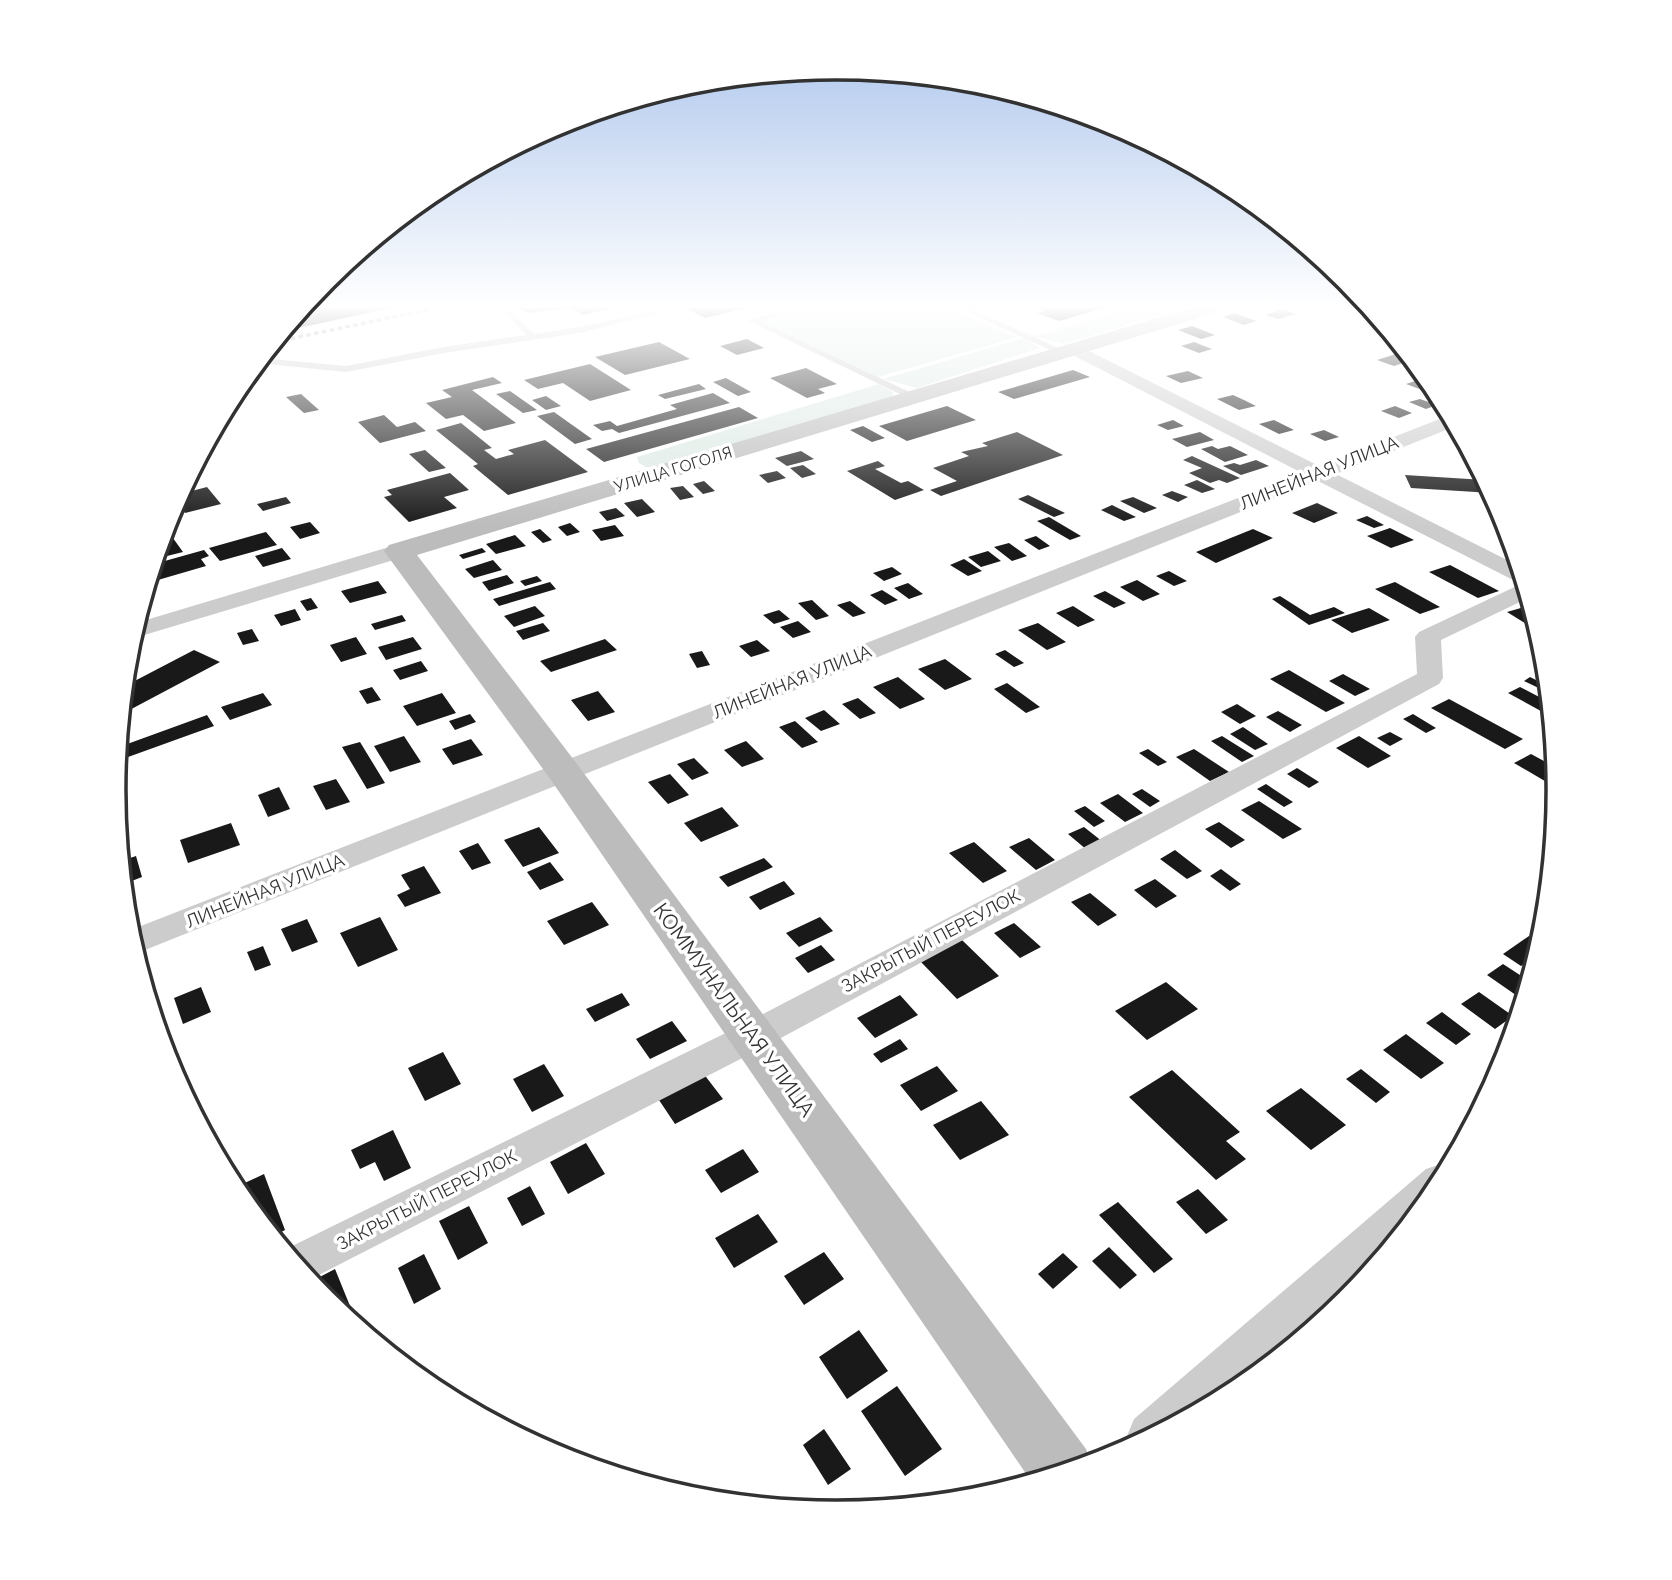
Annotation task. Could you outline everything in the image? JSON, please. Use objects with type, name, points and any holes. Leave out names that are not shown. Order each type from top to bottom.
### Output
[{"type":"street","name":"УЛИЦА ГОГОЛЯ","points":[[146,628],[966,381]]},
{"type":"street","points":[[1130,381],[1319,473],[1511,572]]},
{"type":"street","name":"ЛИНЕЙНАЯ УЛИЦА","points":[[143,939],[1443,424]]},
{"type":"street","name":"КОММУНАЛЬНАЯ УЛИЦА","points":[[399,551],[564,772],[1057,1464]]},
{"type":"street","name":"ЗАКРЫТЫЙ ПЕРЕУЛОК","points":[[305,1261],[753,1036],[1430,677],[1428,637],[1517,594]]},
{"type":"street","points":[[1182,1409],[1405,1213]]},
{"type":"lane","points":[[878,381],[912,397]]},
{"type":"shaded area","points":[[890,381],[939,381],[917,388]]},
{"type":"shaded area","points":[[879,384],[893,392],[892,398],[787,427],[660,467],[646,467],[639,463],[637,457]]},
{"type":"building","points":[[478,381],[499,381],[502,383],[472,390],[516,423],[484,431],[463,415],[446,419],[426,403],[452,397],[442,390]]},
{"type":"building","points":[[525,381],[616,381],[631,390],[590,401],[563,383],[538,389]]},
{"type":"building","points":[[731,381],[751,392],[738,396],[713,382]]},
{"type":"building","points":[[775,381],[831,381],[837,384],[818,389],[825,393],[807,398]]},
{"type":"building","points":[[1036,381],[1077,381],[1014,399],[998,392]]},
{"type":"building","points":[[1415,381],[1422,390],[1406,384]]},
{"type":"building","points":[[699,384],[706,389],[665,399],[658,395]]},
{"type":"building","points":[[510,391],[537,410],[523,413],[496,394]]},
{"type":"building","points":[[713,393],[730,403],[619,433],[612,429],[602,431],[593,425],[610,421],[617,426],[677,409],[670,405]]},
{"type":"building","points":[[301,394],[319,410],[304,413],[286,397]]},
{"type":"building","points":[[1233,395],[1256,406],[1239,410],[1217,399]]},
{"type":"building","points":[[546,396],[561,406],[546,410],[532,400]]},
{"type":"building","points":[[1420,399],[1430,403],[1433,407],[1426,409],[1409,402]]},
{"type":"building","points":[[947,406],[976,420],[907,441],[879,426]]},
{"type":"building","points":[[1395,406],[1412,413],[1399,418],[1381,411]]},
{"type":"building","points":[[739,407],[758,418],[604,462],[586,449]]},
{"type":"building","points":[[554,412],[592,439],[575,444],[537,416]]},
{"type":"building","points":[[384,415],[397,427],[415,422],[426,431],[380,443],[358,422]]},
{"type":"building","points":[[1173,420],[1184,426],[1168,430],[1157,425]]},
{"type":"building","points":[[1274,420],[1294,430],[1279,434],[1259,424]]},
{"type":"building","points":[[461,423],[492,448],[484,450],[496,459],[514,454],[508,450],[545,440],[588,472],[508,495],[473,466],[478,464],[436,430]]},
{"type":"building","points":[[863,426],[885,438],[872,442],[850,430]]},
{"type":"building","points":[[1324,430],[1339,437],[1325,441],[1310,434]]},
{"type":"building","points":[[1017,432],[1063,455],[941,496],[930,490],[957,481],[933,468],[969,456],[961,452],[988,446],[982,443]]},
{"type":"building","points":[[1200,432],[1214,440],[1187,447],[1172,439]]},
{"type":"building","points":[[1212,446],[1218,449],[1230,446],[1248,455],[1225,462],[1201,449]]},
{"type":"building","points":[[425,450],[446,468],[429,472],[409,454]]},
{"type":"building","points":[[801,451],[814,459],[787,466],[775,458]]},
{"type":"building","points":[[1192,456],[1240,478],[1227,483],[1219,480],[1210,483],[1189,473],[1202,468],[1183,460]]},
{"type":"building","points":[[1256,460],[1269,466],[1241,475],[1223,466],[1234,463],[1240,465]]},
{"type":"building","points":[[878,461],[885,466],[875,469],[901,483],[908,481],[924,490],[895,500],[847,471]]},
{"type":"building","points":[[803,465],[816,474],[802,478],[790,468]]},
{"type":"building","points":[[777,471],[786,478],[768,483],[759,475]]},
{"type":"building","points":[[450,473],[469,490],[444,497],[457,508],[409,522],[384,497],[392,495],[387,490]]},
{"type":"building","points":[[1405,475],[1473,479],[1479,492],[1411,488]]},
{"type":"building","points":[[1197,480],[1215,489],[1202,493],[1184,485]]},
{"type":"building","points":[[704,481],[715,491],[703,494],[693,484]]},
{"type":"building","points":[[683,486],[694,497],[680,500],[670,488]]},
{"type":"building","points":[[207,487],[221,504],[185,513],[193,491]]},
{"type":"building","points":[[1172,491],[1188,497],[1178,502],[1162,495]]},
{"type":"building","points":[[1028,495],[1065,513],[1054,517],[1018,499]]},
{"type":"building","points":[[286,497],[291,503],[263,511],[257,504]]},
{"type":"building","points":[[1133,497],[1157,508],[1144,513],[1120,501]]},
{"type":"building","points":[[642,499],[655,512],[637,517],[624,503]]},
{"type":"building","points":[[1317,503],[1338,513],[1314,523],[1292,513]]},
{"type":"building","points":[[1112,505],[1136,517],[1124,521],[1101,510]]},
{"type":"building","points":[[616,508],[625,516],[607,521],[599,512]]},
{"type":"building","points":[[1367,516],[1384,525],[1374,528],[1356,520]]},
{"type":"building","points":[[1049,517],[1081,536],[1070,540],[1037,521]]},
{"type":"building","points":[[310,522],[320,533],[300,539],[290,527]]},
{"type":"building","points":[[570,523],[580,532],[567,536],[558,527]]},
{"type":"building","points":[[615,525],[624,536],[601,541],[592,530]]},
{"type":"building","points":[[1390,528],[1414,540],[1391,548],[1367,536]]},
{"type":"building","points":[[540,529],[552,540],[543,543],[531,532]]},
{"type":"building","points":[[1253,529],[1273,538],[1216,563],[1196,552]]},
{"type":"building","points":[[266,532],[277,545],[220,561],[209,548]]},
{"type":"building","points":[[515,535],[526,546],[496,554],[486,544]]},
{"type":"building","points":[[1036,536],[1050,546],[1039,550],[1024,540]]},
{"type":"building","points":[[173,538],[183,552],[166,556]]},
{"type":"building","points":[[1009,543],[1027,556],[1012,561],[994,547]]},
{"type":"building","points":[[282,548],[291,559],[263,567],[255,556]]},
{"type":"building","points":[[482,548],[486,552],[463,559],[459,555]]},
{"type":"building","points":[[204,550],[209,556],[201,559],[206,566],[159,580],[164,561]]},
{"type":"building","points":[[988,551],[1001,561],[981,567],[968,557]]},
{"type":"building","points":[[964,559],[982,571],[968,576],[950,565]]},
{"type":"building","points":[[493,560],[502,570],[474,578],[465,569]]},
{"type":"building","points":[[1450,565],[1499,591],[1478,598],[1429,572]]},
{"type":"building","points":[[892,567],[902,574],[884,581],[873,573]]},
{"type":"building","points":[[1169,571],[1187,581],[1174,586],[1156,576]]},
{"type":"building","points":[[507,575],[514,583],[489,591],[482,582]]},
{"type":"building","points":[[537,576],[542,581],[525,586],[520,581]]},
{"type":"building","points":[[1137,580],[1160,594],[1143,601],[1120,587]]},
{"type":"building","points":[[378,581],[387,593],[350,603],[341,591]]},
{"type":"building","points":[[550,582],[556,589],[499,606],[493,599]]},
{"type":"building","points":[[1395,582],[1440,607],[1420,614],[1375,589]]},
{"type":"building","points":[[908,583],[923,594],[909,599],[894,588]]},
{"type":"building","points":[[882,590],[898,600],[885,605],[870,595]]},
{"type":"building","points":[[1105,591],[1126,603],[1114,608],[1093,596]]},
{"type":"building","points":[[1280,596],[1310,615],[1334,607],[1345,613],[1309,625],[1272,599]]},
{"type":"building","points":[[311,598],[318,608],[307,611],[300,601]]},
{"type":"building","points":[[812,600],[829,616],[816,620],[798,603]]},
{"type":"building","points":[[850,601],[866,613],[853,617],[837,605]]},
{"type":"building","points":[[535,606],[545,616],[514,627],[504,616]]},
{"type":"building","points":[[1073,606],[1095,620],[1078,627],[1056,613]]},
{"type":"building","points":[[1369,608],[1390,620],[1352,633],[1331,620]]},
{"type":"building","points":[[1521,608],[1525,623],[1507,612]]},
{"type":"building","points":[[295,609],[301,620],[281,626],[274,615]]},
{"type":"building","points":[[779,610],[790,619],[774,624],[763,615]]},
{"type":"building","points":[[402,615],[406,621],[375,630],[371,624]]},
{"type":"building","points":[[798,621],[811,632],[793,638],[780,627]]},
{"type":"building","points":[[543,623],[550,631],[523,640],[516,631]]},
{"type":"building","points":[[1038,623],[1066,642],[1047,650],[1018,630]]},
{"type":"building","points":[[252,629],[259,641],[243,645],[237,633]]},
{"type":"building","points":[[356,637],[367,654],[341,662],[330,645]]},
{"type":"building","points":[[413,637],[422,649],[386,660],[378,647]]},
{"type":"building","points":[[605,639],[617,650],[551,672],[540,661]]},
{"type":"building","points":[[757,640],[770,651],[751,657],[739,646]]},
{"type":"building","points":[[194,650],[220,662],[132,709],[136,680]]},
{"type":"building","points":[[1005,650],[1024,663],[1014,667],[995,654]]},
{"type":"building","points":[[702,651],[710,665],[697,668],[689,654]]},
{"type":"building","points":[[945,659],[972,679],[945,690],[918,669]]},
{"type":"building","points":[[421,661],[428,671],[400,680],[393,670]]},
{"type":"building","points":[[1289,670],[1345,703],[1326,712],[1270,679]]},
{"type":"building","points":[[1343,674],[1370,689],[1355,696],[1329,681]]},
{"type":"building","points":[[898,677],[925,699],[900,709],[873,687]]},
{"type":"building","points":[[1530,677],[1536,680],[1538,687],[1524,681]]},
{"type":"building","points":[[1007,683],[1040,707],[1026,713],[994,689]]},
{"type":"building","points":[[372,687],[381,700],[367,704],[359,691]]},
{"type":"building","points":[[1520,687],[1539,697],[1540,711],[1508,693]]},
{"type":"building","points":[[598,691],[615,712],[588,721],[571,700]]},
{"type":"building","points":[[263,693],[272,705],[230,720],[221,707]]},
{"type":"building","points":[[442,693],[456,713],[417,726],[403,706]]},
{"type":"building","points":[[858,698],[876,713],[860,719],[842,704]]},
{"type":"building","points":[[1449,699],[1523,739],[1505,749],[1431,708]]},
{"type":"building","points":[[1237,704],[1256,716],[1240,724],[1221,712]]},
{"type":"building","points":[[824,710],[840,724],[821,731],[805,718]]},
{"type":"building","points":[[1278,711],[1302,725],[1290,732],[1266,717]]},
{"type":"building","points":[[470,714],[476,722],[455,730],[449,721]]},
{"type":"building","points":[[1413,714],[1436,728],[1426,733],[1403,719]]},
{"type":"building","points":[[207,715],[214,726],[127,757],[128,744]]},
{"type":"building","points":[[795,721],[818,742],[802,748],[779,727]]},
{"type":"building","points":[[1243,727],[1268,744],[1255,750],[1230,734]]},
{"type":"building","points":[[1390,732],[1403,739],[1390,746],[1377,738]]},
{"type":"building","points":[[404,736],[421,762],[390,772],[374,746]]},
{"type":"building","points":[[1222,736],[1254,756],[1242,762],[1211,741]]},
{"type":"building","points":[[1359,736],[1391,756],[1368,768],[1336,748]]},
{"type":"building","points":[[471,739],[483,755],[453,765],[442,749]]},
{"type":"building","points":[[746,741],[764,759],[742,767],[724,750]]},
{"type":"building","points":[[360,742],[385,783],[367,789],[342,747]]},
{"type":"building","points":[[1148,749],[1167,762],[1158,766],[1139,753]]},
{"type":"building","points":[[1194,749],[1229,772],[1210,781],[1176,757]]},
{"type":"building","points":[[1531,754],[1545,761],[1546,782],[1514,763]]},
{"type":"building","points":[[694,758],[709,773],[692,780],[677,764]]},
{"type":"building","points":[[1297,768],[1319,782],[1309,788],[1287,774]]},
{"type":"building","points":[[670,774],[689,795],[668,804],[648,782]]},
{"type":"building","points":[[336,779],[350,802],[326,810],[313,786]]},
{"type":"building","points":[[1266,784],[1293,802],[1284,807],[1257,789]]},
{"type":"building","points":[[279,787],[290,809],[268,817],[258,795]]},
{"type":"building","points":[[1142,789],[1160,801],[1150,807],[1132,794]]},
{"type":"building","points":[[1118,794],[1143,813],[1125,822],[1100,803]]},
{"type":"building","points":[[1259,801],[1302,829],[1283,839],[1241,810]]},
{"type":"building","points":[[1085,806],[1105,821],[1094,827],[1074,811]]},
{"type":"building","points":[[722,807],[739,826],[701,842],[684,823]]},
{"type":"building","points":[[1219,822],[1245,840],[1231,848],[1205,829]]},
{"type":"building","points":[[231,823],[240,845],[188,863],[180,840]]},
{"type":"building","points":[[539,827],[559,853],[523,867],[504,840]]},
{"type":"building","points":[[1084,827],[1103,842],[1087,850],[1068,834]]},
{"type":"building","points":[[1029,838],[1055,860],[1036,870],[1009,847]]},
{"type":"building","points":[[974,842],[1007,871],[983,883],[949,853]]},
{"type":"building","points":[[478,843],[491,863],[472,870],[459,851]]},
{"type":"building","points":[[1175,850],[1202,871],[1187,879],[1160,859]]},
{"type":"building","points":[[136,856],[142,877],[133,881],[130,858]]},
{"type":"building","points":[[764,858],[773,867],[728,887],[719,877]]},
{"type":"building","points":[[550,862],[564,880],[540,890],[527,872]]},
{"type":"building","points":[[424,866],[441,893],[405,907],[397,895],[410,889],[401,875]]},
{"type":"building","points":[[1221,869],[1241,884],[1230,891],[1210,876]]},
{"type":"building","points":[[1155,879],[1177,896],[1156,908],[1134,890]]},
{"type":"building","points":[[784,881],[795,894],[760,910],[749,897]]},
{"type":"building","points":[[1090,893],[1117,915],[1098,926],[1071,902]]},
{"type":"building","points":[[592,902],[609,925],[564,945],[547,921]]},
{"type":"building","points":[[380,917],[398,950],[358,967],[340,933]]},
{"type":"building","points":[[820,917],[833,931],[799,947],[786,933]]},
{"type":"building","points":[[307,919],[318,942],[292,952],[281,929]]},
{"type":"building","points":[[1014,923],[1041,947],[1020,958],[994,933]]},
{"type":"building","points":[[1529,936],[1530,937],[1521,966],[1503,954]]},
{"type":"building","points":[[962,940],[999,976],[957,999],[921,962]]},
{"type":"building","points":[[821,945],[835,960],[808,973],[795,958]]},
{"type":"building","points":[[263,946],[271,965],[255,971],[247,952]]},
{"type":"building","points":[[1503,964],[1521,975],[1515,994],[1487,975]]},
{"type":"building","points":[[1166,982],[1198,1009],[1147,1040],[1115,1011]]},
{"type":"building","points":[[201,987],[211,1012],[183,1024],[174,998]]},
{"type":"building","points":[[1479,992],[1509,1013],[1507,1020],[1495,1029],[1461,1004]]},
{"type":"building","points":[[622,993],[630,1005],[595,1022],[586,1009]]},
{"type":"building","points":[[900,995],[918,1015],[875,1038],[857,1018]]},
{"type":"building","points":[[1442,1012],[1471,1034],[1456,1045],[1426,1023]]},
{"type":"building","points":[[672,1021],[687,1041],[650,1059],[636,1039]]},
{"type":"building","points":[[1406,1034],[1444,1063],[1421,1079],[1383,1050]]},
{"type":"building","points":[[900,1039],[908,1049],[881,1063],[873,1054]]},
{"type":"building","points":[[443,1052],[461,1084],[425,1101],[408,1068]]},
{"type":"building","points":[[544,1064],[564,1096],[532,1112],[513,1079]]},
{"type":"building","points":[[937,1066],[958,1091],[921,1111],[900,1085]]},
{"type":"building","points":[[1361,1069],[1390,1092],[1376,1103],[1346,1079]]},
{"type":"building","points":[[1172,1070],[1240,1132],[1226,1141],[1246,1159],[1216,1180],[1129,1097]]},
{"type":"building","points":[[703,1073],[723,1099],[675,1124],[657,1097]]},
{"type":"building","points":[[1301,1088],[1346,1125],[1311,1150],[1266,1111]]},
{"type":"building","points":[[981,1101],[1009,1135],[960,1160],[933,1125]]},
{"type":"building","points":[[393,1130],[411,1168],[384,1181],[375,1162],[360,1169],[351,1150]]},
{"type":"building","points":[[586,1143],[605,1174],[568,1194],[550,1162]]},
{"type":"building","points":[[743,1149],[759,1172],[721,1193],[705,1170]]},
{"type":"building","points":[[264,1174],[285,1230],[281,1232],[245,1183]]},
{"type":"building","points":[[530,1186],[545,1214],[522,1226],[507,1198]]},
{"type":"building","points":[[1198,1189],[1228,1220],[1206,1234],[1176,1202]]},
{"type":"building","points":[[1118,1202],[1173,1259],[1154,1273],[1099,1215]]},
{"type":"building","points":[[469,1206],[488,1243],[458,1260],[439,1221]]},
{"type":"building","points":[[758,1214],[778,1242],[734,1268],[715,1238]]},
{"type":"building","points":[[1109,1247],[1137,1275],[1120,1289],[1092,1261]]},
{"type":"building","points":[[824,1252],[844,1279],[804,1305],[784,1276]]},
{"type":"building","points":[[1063,1253],[1078,1267],[1053,1289],[1038,1274]]},
{"type":"building","points":[[424,1254],[441,1289],[414,1304],[398,1268]]},
{"type":"building","points":[[335,1269],[350,1306],[334,1292],[320,1277]]},
{"type":"building","points":[[859,1330],[888,1371],[847,1399],[819,1357]]},
{"type":"building","points":[[897,1386],[942,1449],[905,1476],[861,1411]]},
{"type":"building","points":[[824,1429],[851,1469],[828,1485],[803,1445]]}]
